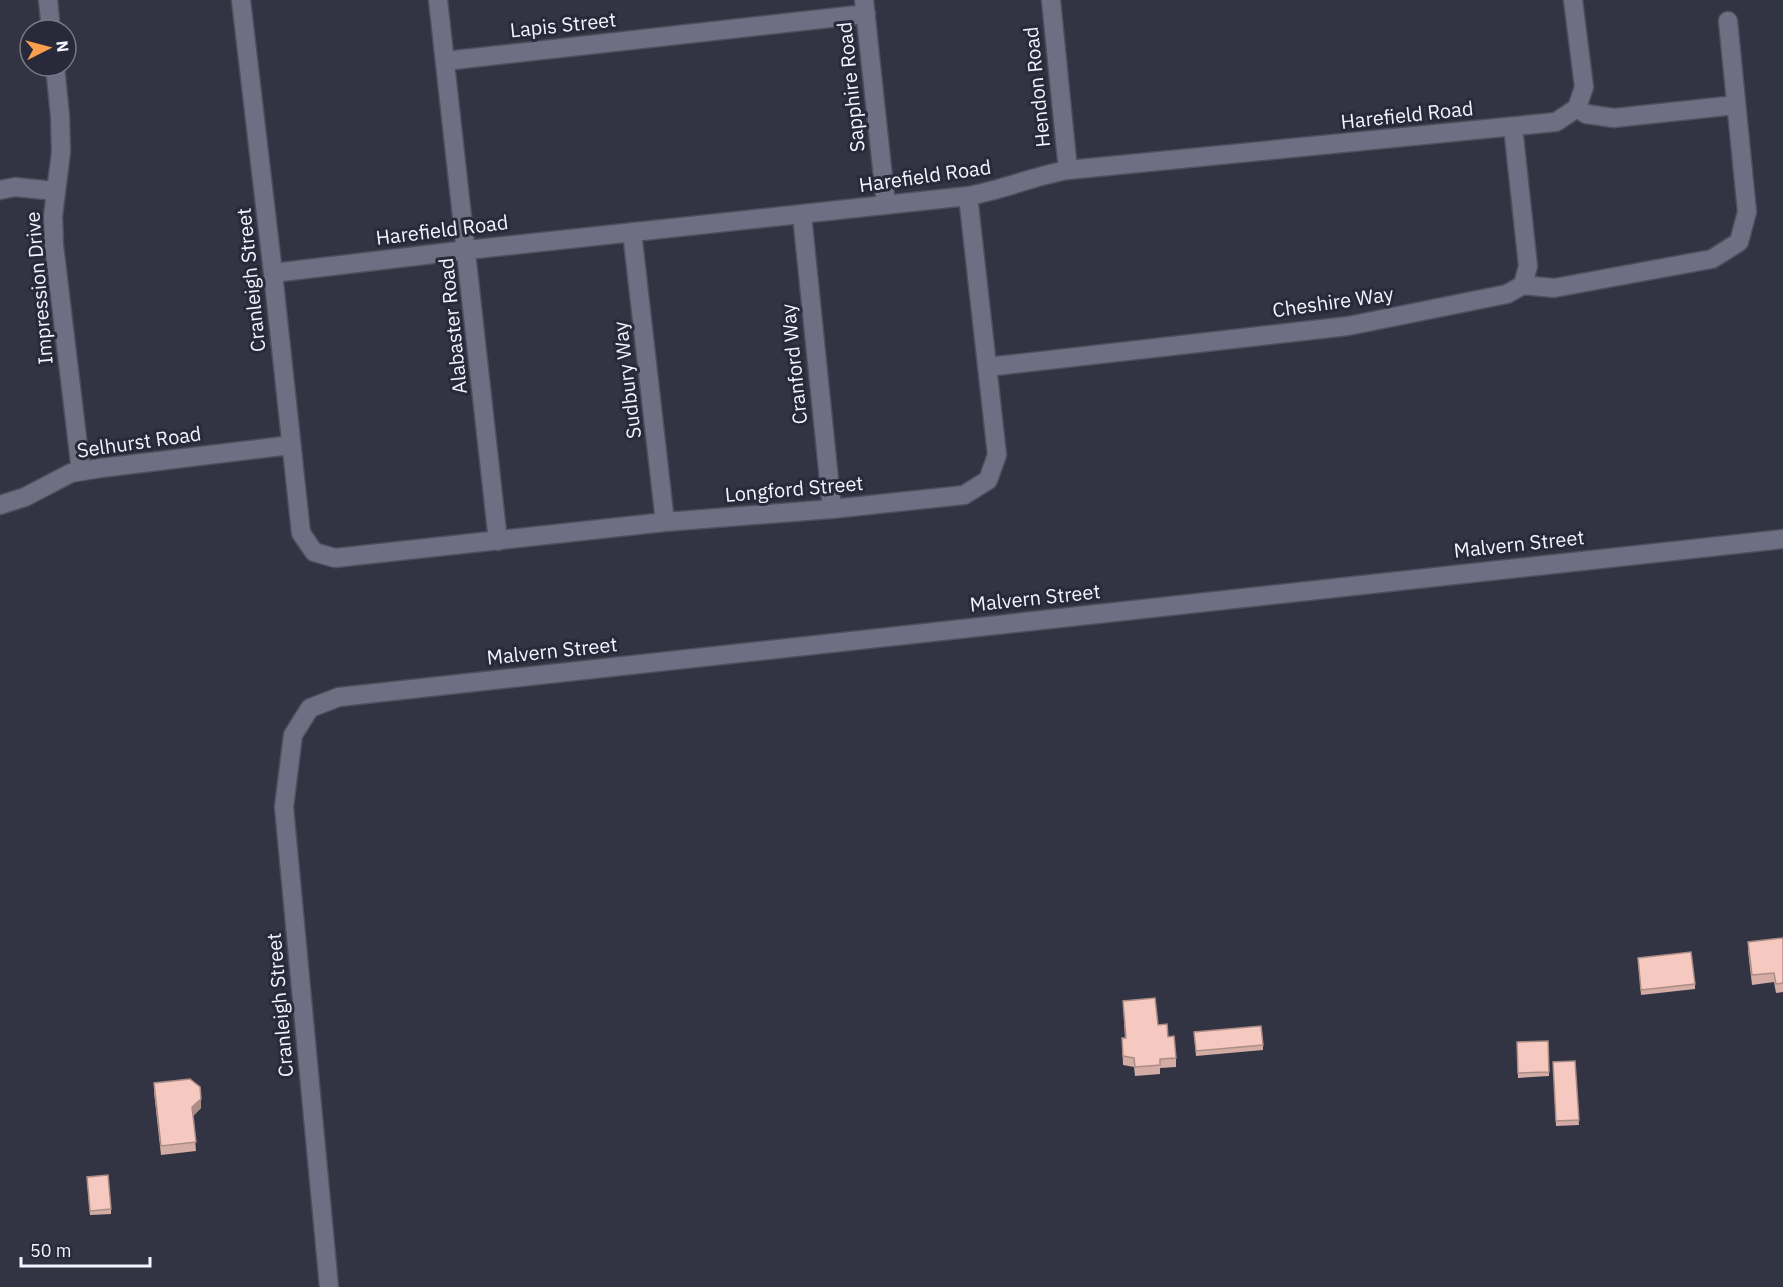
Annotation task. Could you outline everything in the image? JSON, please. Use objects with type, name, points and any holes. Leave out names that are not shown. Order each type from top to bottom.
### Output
[{"type":"street","points":[[48,0],[50,18]]},
{"type":"street","name":"Cranleigh Street","points":[[241,0],[301,533],[314,552]]},
{"type":"street","name":"Alabaster Road","points":[[438,0],[498,541]]},
{"type":"street","name":"Hendon Road","points":[[1051,0],[1068,170]]},
{"type":"street","points":[[1573,0],[1584,87],[1577,108],[1586,114],[1614,118],[1736,105]]},
{"type":"street","name":"Lapis Street","points":[[445,61],[865,7]]},
{"type":"street","name":"Sapphire Road","points":[[865,7],[886,205]]},
{"type":"street","points":[[1514,127],[1528,266],[1523,285],[1554,288],[1712,259],[1739,242],[1747,212],[1728,21]]},
{"type":"street","name":"Impression Drive","points":[[56,78],[60,140],[53,216],[54,245],[81,471]]},
{"type":"street","name":"Harefield Road","points":[[273,273],[968,196],[991,192],[1047,174],[1068,170],[1556,122],[1577,108]]},
{"type":"street","points":[[0,190],[15,187],[55,191]]},
{"type":"street","name":"Longford Street","points":[[314,552],[335,558],[665,522],[832,509],[964,495],[988,480],[997,455],[968,196]]},
{"type":"street","name":"Cranford Way","points":[[802,215],[832,509]]},
{"type":"street","name":"Sudbury Way","points":[[632,232],[665,522]]},
{"type":"street","name":"Cheshire Way","points":[[987,367],[1348,326],[1507,294],[1523,285]]},
{"type":"street","name":"Selhurst Road","points":[[0,505],[25,497],[63,477],[81,471],[291,445]]},
{"type":"street","name":"Malvern Street","points":[[302,721],[310,708],[339,698],[1783,539]]},
{"type":"street","name":"Cranleigh Street","points":[[302,721],[293,735],[284,807],[329,1287]]},
{"type":"building","points":[[1783,938],[1783,983],[1776,984],[1774,973],[1752,975],[1748,942]]},
{"type":"building","points":[[1691,952],[1695,984],[1641,990],[1638,958]]},
{"type":"building","points":[[1155,998],[1158,1025],[1167,1024],[1168,1037],[1174,1036],[1176,1058],[1160,1059],[1160,1065],[1135,1067],[1134,1058],[1123,1056],[1122,1038],[1126,1038],[1123,1001]]},
{"type":"building","points":[[1261,1026],[1263,1045],[1196,1051],[1194,1032]]},
{"type":"building","points":[[1548,1041],[1549,1072],[1518,1073],[1517,1042]]},
{"type":"building","points":[[1575,1061],[1579,1120],[1556,1121],[1553,1062]]},
{"type":"building","points":[[190,1079],[200,1087],[201,1099],[192,1107],[196,1142],[161,1146],[154,1083]]},
{"type":"building","points":[[108,1175],[111,1209],[90,1211],[87,1177]]}]
